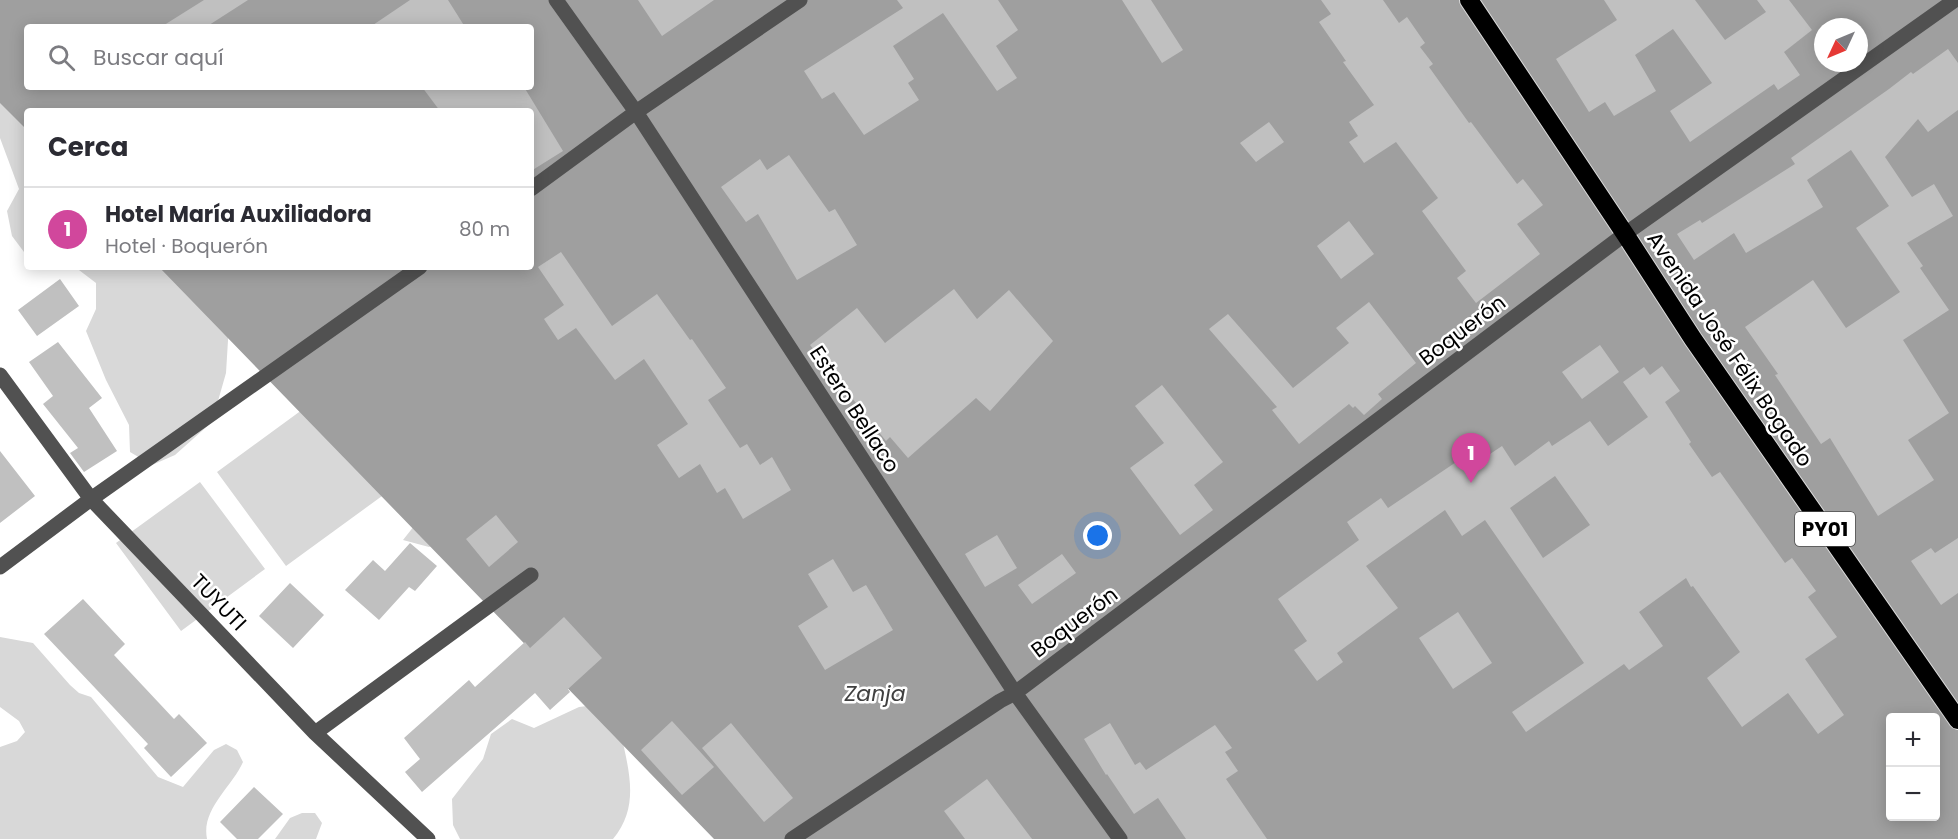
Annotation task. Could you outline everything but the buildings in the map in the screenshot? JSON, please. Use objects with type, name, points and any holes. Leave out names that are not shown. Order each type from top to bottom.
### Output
[{"type":"highway","name":"Avenida José Félix Bogado","points":[[1469,0],[1693,339],[1958,720]]},
{"type":"street","name":"Estero Bellaco","points":[[556,0],[636,112],[1015,693],[1120,839]]},
{"type":"street","points":[[534,187],[636,112],[800,0]]},
{"type":"street","name":"Boquerón","points":[[792,839],[1015,693],[1625,234],[1955,0]]},
{"type":"street","points":[[0,567],[91,499],[416,270]]},
{"type":"street","name":"TUYUTI","points":[[0,375],[91,499],[315,733],[428,839]]},
{"type":"street","points":[[315,733],[531,575]]},
{"type":"shaded area","points":[[0,56],[24,84],[24,90],[27,90],[27,108],[24,108],[24,252],[12,236],[7,211],[19,189],[0,138]]},
{"type":"shaded area","points":[[79,270],[355,270],[229,324],[226,373],[212,422],[175,455],[152,465],[130,452],[129,425],[106,380],[86,331],[96,309],[96,283]]},
{"type":"shaded area","points":[[467,300],[516,315],[559,376],[565,399],[560,424],[579,441],[602,431],[619,413],[645,410],[641,433],[626,451],[631,473],[649,487],[672,497],[710,528],[731,538],[774,513],[797,505],[821,504],[842,547],[812,586],[805,635],[795,658],[802,681],[801,705],[794,729],[772,741],[748,737],[726,726],[709,709],[684,702],[660,705],[637,715],[621,734],[629,775],[630,801],[627,814],[613,839],[460,839],[453,825],[452,799],[483,759],[491,734],[512,719],[534,728],[579,707],[603,704],[628,695],[626,644],[598,601],[577,584],[555,575],[498,520],[474,524],[454,539],[429,547],[403,540],[418,521],[415,493],[425,416],[399,380],[421,339],[448,313]]},
{"type":"shaded area","points":[[347,377],[415,472],[286,566],[217,472]]},
{"type":"shaded area","points":[[200,482],[265,569],[181,631],[116,543]]},
{"type":"shaded area","points":[[0,637],[33,643],[70,685],[79,693],[91,697],[158,777],[183,787],[214,750],[226,744],[237,750],[243,762],[213,808],[206,828],[207,839],[0,839],[0,747],[17,741],[25,732],[19,721],[0,707]]},
{"type":"shaded area","points":[[302,813],[315,813],[322,823],[316,839],[275,839],[290,818]]},
{"type":"water","name":"Zanja","points":[[0,0],[1958,0],[1958,839],[714,839],[162,270],[534,270],[534,108],[24,108],[24,127],[0,103]]},
{"type":"place","name":"Hotel María Auxiliadora","points":[[1471,483]]}]
